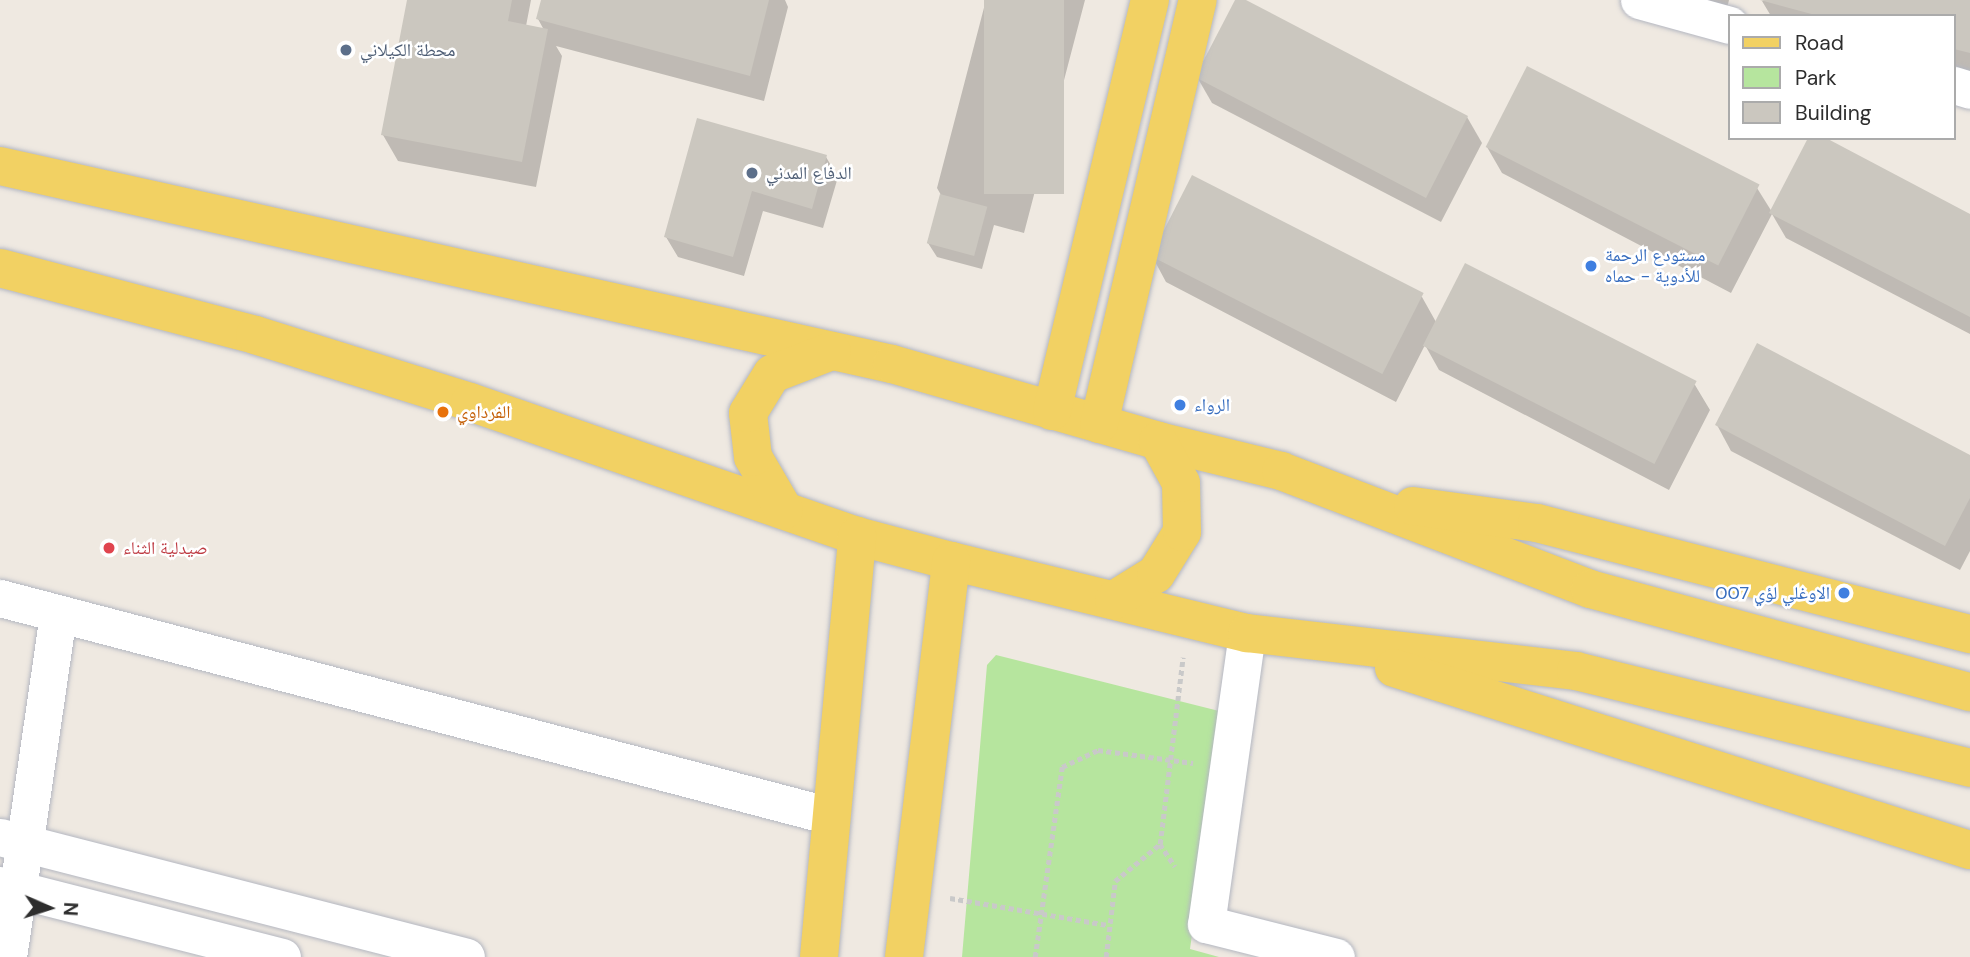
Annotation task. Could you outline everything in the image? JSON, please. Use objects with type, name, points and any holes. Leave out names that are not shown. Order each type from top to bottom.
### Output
[{"type":"main road","points":[[1052,411],[1150,0]]},
{"type":"main road","points":[[1099,424],[1198,0]]},
{"type":"main road","points":[[0,166],[832,351],[1158,441],[1280,471],[1590,589],[1970,692]]},
{"type":"main road","points":[[0,268],[268,339],[470,402],[857,536],[951,561],[1247,633],[1576,671],[1970,768]]},
{"type":"main road","points":[[784,510],[753,457],[748,413],[772,374],[832,351]]},
{"type":"main road","points":[[1114,600],[1156,574],[1182,532],[1181,484],[1158,441]]},
{"type":"main road","points":[[1346,496],[1537,523],[1970,634]]},
{"type":"main road","points":[[819,957],[857,536]]},
{"type":"main road","points":[[904,957],[951,561]]},
{"type":"main road","points":[[1309,641],[1970,850]]},
{"type":"street","points":[[1639,0],[1728,24]]},
{"type":"street","points":[[0,598],[831,816]]},
{"type":"street","points":[[8,957],[13,840],[58,615]]},
{"type":"street","points":[[1247,633],[1206,924],[1336,957]]},
{"type":"street","points":[[13,840],[466,957]]},
{"type":"street","points":[[10,887],[282,957]]},
{"type":"path","points":[[1181,874],[1160,844],[1188,618]]},
{"type":"path","points":[[1035,957],[1062,767],[1098,750],[1228,768]]},
{"type":"path","points":[[1106,957],[1115,881],[1160,844]]},
{"type":"path","points":[[912,892],[1108,925]]},
{"type":"green space","points":[[996,655],[1223,712],[1190,949],[1219,957],[962,957],[987,665]]},
{"type":"building","points":[[407,0],[512,0],[508,21],[548,29],[522,162],[381,135]]},
{"type":"building","points":[[541,0],[769,0],[750,76],[536,19]]},
{"type":"building","points":[[984,0],[1064,0],[1064,194],[984,194]]},
{"type":"building","points":[[1235,0],[1246,0],[1468,116],[1426,198],[1195,77]]},
{"type":"building","points":[[1760,0],[1970,0],[1970,53],[1956,50],[1956,14],[1812,14]]},
{"type":"building","points":[[1527,66],[1760,184],[1718,266],[1486,147]]},
{"type":"building","name":"الدفاع المدني","points":[[697,118],[827,155],[812,209],[752,191],[733,257],[664,237]]},
{"type":"building","points":[[1807,140],[1830,140],[1970,214],[1970,317],[1769,213]]},
{"type":"building","points":[[1192,175],[1424,293],[1382,374],[1151,256]]},
{"type":"building","points":[[940,194],[987,207],[974,256],[927,243]]},
{"type":"building","points":[[1465,263],[1697,381],[1654,464],[1423,346]]},
{"type":"building","points":[[1757,343],[1970,455],[1970,498],[1945,546],[1715,425]]},
{"type":"place","name":"محطة الكيلاني","points":[[346,50]]},
{"type":"place","name":"الدفاع المدني","points":[[752,173]]},
{"type":"place","name":"مستودع الرحمة للأدوية - حماه","points":[[1591,266]]},
{"type":"place","name":"الرواء","points":[[1180,405]]},
{"type":"place","name":"الفرداوي","points":[[443,412]]},
{"type":"place","name":"صيدلية الثناء","points":[[109,548]]},
{"type":"place","name":"الاوغلي لؤي 007","points":[[1844,593]]}]
